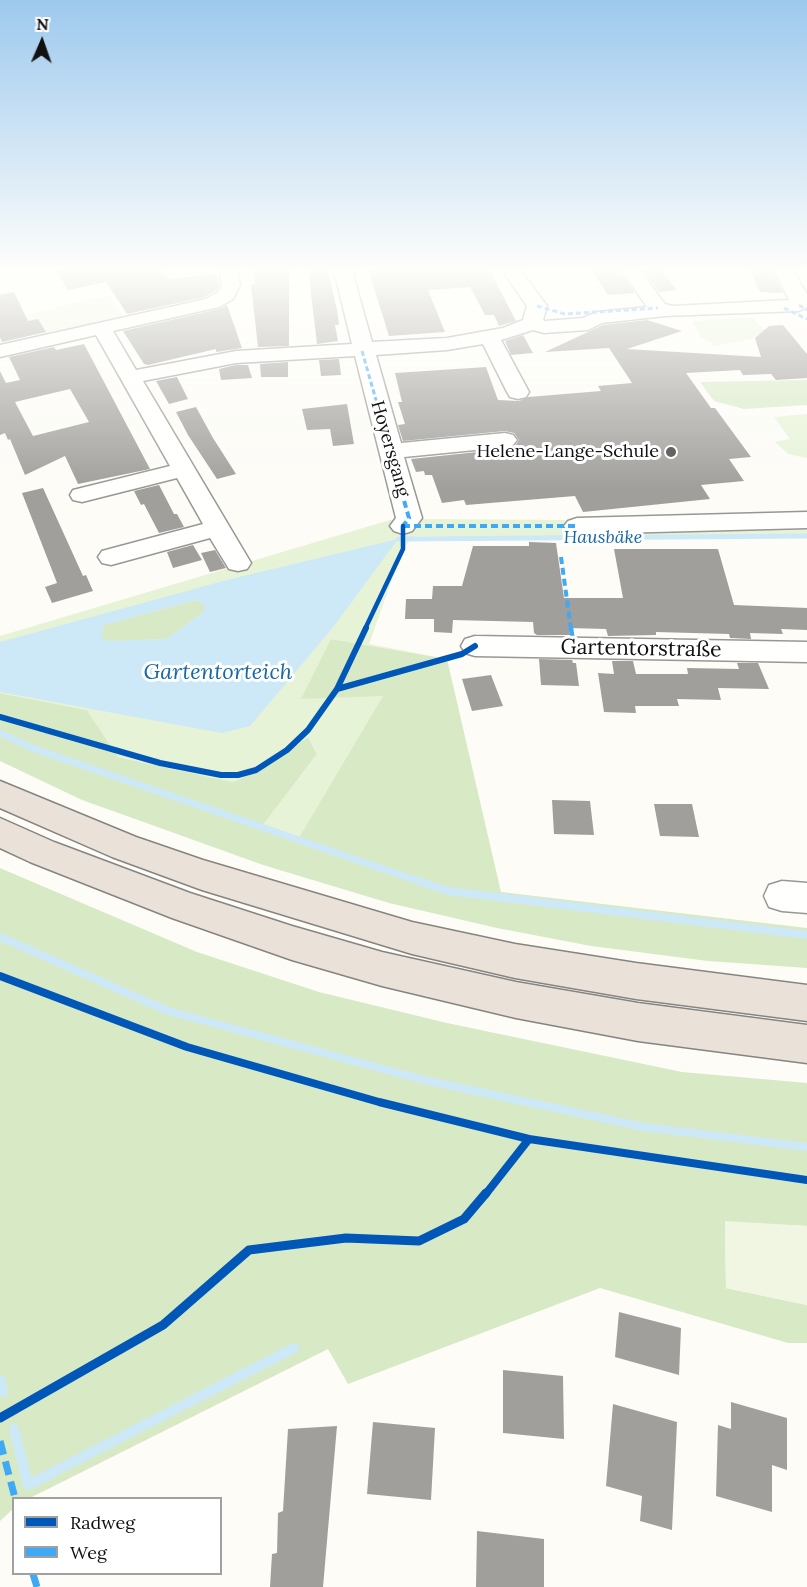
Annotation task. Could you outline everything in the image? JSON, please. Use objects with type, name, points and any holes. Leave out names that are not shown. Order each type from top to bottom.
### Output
[{"type":"highway","points":[[0,794],[54,819],[202,875],[319,912],[412,938],[515,961],[636,981],[807,1003]]},
{"type":"highway","points":[[0,832],[63,860],[185,907],[292,943],[382,969],[516,1000],[638,1022],[807,1044]]},
{"type":"street","points":[[0,351],[46,341]]},
{"type":"street","points":[[110,341],[238,563]]},
{"type":"street","name":"Hoyersgang","points":[[360,341],[409,518],[403,526]]},
{"type":"street","points":[[132,377],[236,357],[362,351],[461,341]]},
{"type":"street","points":[[492,341],[518,392]]},
{"type":"street","points":[[391,451],[505,440]]},
{"type":"street","points":[[82,495],[185,469]]},
{"type":"street","points":[[577,526],[807,520]]},
{"type":"street","points":[[111,558],[217,528]]},
{"type":"street","name":"Gartentorstraße","points":[[475,646],[807,652]]},
{"type":"green space","points":[[709,341],[740,341],[713,346]]},
{"type":"green space","points":[[807,380],[807,405],[744,409],[714,401],[700,382]]},
{"type":"green space","points":[[807,414],[807,458],[788,454],[775,442],[790,439],[774,417]]},
{"type":"green space","points":[[390,520],[565,520],[570,531],[807,529],[807,537],[416,536],[403,549],[369,644],[447,659],[331,639],[384,695],[298,839],[263,825],[317,754],[308,737],[267,766],[233,782],[118,757],[87,710],[0,693],[0,636]]},
{"type":"green space","points":[[197,600],[204,605],[204,612],[166,639],[107,641],[100,636],[104,625]]},
{"type":"green space","points":[[331,639],[447,659],[501,892],[807,928],[807,968],[708,961],[591,946],[497,928],[389,903],[263,865],[82,800],[0,761],[0,693],[87,710],[118,757],[233,782],[267,766],[308,737],[317,754],[263,825],[298,839],[383,696],[301,699]]},
{"type":"green space","points":[[0,868],[197,952],[319,992],[447,1023],[682,1072],[807,1083],[807,1226],[725,1222],[726,1288],[807,1305],[807,1343],[788,1343],[600,1288],[348,1384],[328,1349],[32,1497],[12,1497],[12,1510],[0,1521]]},
{"type":"green space","points":[[725,1221],[807,1226],[807,1305],[726,1288]]},
{"type":"water","name":"Gartentorteich","points":[[398,539],[334,626],[250,726],[222,733],[0,692],[0,642],[227,580]],"holes":[[[197,600],[204,605],[204,612],[166,639],[107,641],[101,636],[104,625]]]},
{"type":"building","points":[[129,341],[240,341],[242,348],[216,352],[216,349],[144,364]]},
{"type":"building","points":[[257,341],[289,341],[289,346],[258,347]]},
{"type":"building","points":[[317,341],[338,341],[317,344]]},
{"type":"building","points":[[505,341],[526,341],[533,353],[511,355]]},
{"type":"building","points":[[569,341],[651,341],[627,349],[761,357],[756,341],[796,341],[807,354],[807,378],[776,380],[771,374],[743,375],[740,370],[686,373],[751,457],[729,459],[744,481],[701,485],[710,499],[583,512],[575,496],[466,505],[464,500],[442,503],[432,475],[425,475],[424,471],[416,472],[411,459],[506,449],[515,446],[519,440],[514,433],[505,431],[403,441],[398,425],[405,424],[398,402],[402,402],[395,373],[486,367],[498,400],[519,401],[528,397],[601,391],[598,386],[632,383],[609,348],[545,352]]},
{"type":"building","points":[[84,344],[150,469],[78,484],[65,456],[25,475],[10,439],[8,440],[5,433],[0,435],[0,371],[6,383],[20,380],[9,357],[54,347],[56,350]],"holes":[[[70,389],[89,422],[33,436],[15,402]]]},
{"type":"building","points":[[339,359],[341,375],[321,376],[319,360]]},
{"type":"building","points":[[288,362],[288,377],[261,377],[260,364]]},
{"type":"building","points":[[248,365],[252,378],[221,380],[219,369]]},
{"type":"building","points":[[177,377],[188,399],[169,404],[156,381]]},
{"type":"building","points":[[347,404],[354,444],[333,446],[330,429],[307,430],[302,409]]},
{"type":"building","points":[[196,407],[236,474],[217,479],[188,435],[176,412]]},
{"type":"building","points":[[159,485],[174,514],[177,514],[184,527],[159,533],[144,504],[141,505],[134,491]]},
{"type":"building","points":[[43,488],[83,576],[86,575],[93,591],[52,603],[45,587],[57,583],[22,493]]},
{"type":"building","points":[[529,542],[556,543],[564,598],[623,598],[614,549],[718,549],[734,605],[807,608],[807,630],[781,629],[783,634],[750,633],[751,639],[730,638],[729,634],[656,632],[656,635],[608,636],[606,629],[569,628],[570,635],[537,635],[534,633],[533,622],[453,620],[452,633],[434,632],[434,619],[405,619],[406,599],[432,599],[433,586],[462,586],[473,546],[529,546]]},
{"type":"building","points":[[193,545],[202,560],[173,568],[167,552]]},
{"type":"building","points":[[215,550],[226,568],[210,572],[201,553]]},
{"type":"building","points":[[539,659],[572,660],[576,663],[579,686],[541,685]]},
{"type":"building","points":[[612,661],[633,661],[636,674],[688,674],[687,668],[739,669],[737,663],[758,663],[769,689],[718,688],[721,700],[677,699],[679,706],[635,706],[636,713],[604,712],[598,673],[614,674]]},
{"type":"building","points":[[491,675],[503,706],[472,711],[462,679]]},
{"type":"building","points":[[552,800],[590,801],[594,835],[554,834]]},
{"type":"building","points":[[654,804],[692,804],[699,837],[660,836]]},
{"type":"building","points":[[619,1312],[681,1328],[679,1375],[615,1357]]},
{"type":"building","points":[[503,1370],[563,1376],[564,1439],[503,1433]]},
{"type":"building","points":[[731,1402],[787,1418],[787,1470],[772,1465],[772,1512],[716,1496],[718,1425],[731,1429]]},
{"type":"building","points":[[613,1404],[677,1422],[672,1530],[640,1521],[642,1496],[606,1486]]},
{"type":"building","points":[[373,1422],[435,1428],[431,1500],[367,1494]]},
{"type":"building","points":[[337,1426],[323,1587],[270,1587],[272,1554],[277,1553],[278,1513],[283,1511],[288,1429]]},
{"type":"building","points":[[477,1531],[544,1539],[544,1587],[476,1587]]},
{"type":"waterway","name":"Hausbäke","points":[[398,539],[807,536]]},
{"type":"waterway","points":[[0,733],[32,748],[418,881]]},
{"type":"waterway","points":[[413,879],[448,891],[807,935]]},
{"type":"waterway","points":[[0,937],[168,1011],[424,1080],[644,1127],[807,1147]]},
{"type":"waterway","points":[[14,1429],[28,1485],[294,1348]]},
{"type":"waterway","points":[[0,1380],[3,1392]]},
{"type":"marked path","points":[[362,351],[409,518],[403,526]]},
{"type":"marked path","points":[[403,526],[577,526]]},
{"type":"marked path","points":[[561,557],[574,648]]},
{"type":"marked path","points":[[0,1441],[15,1497]]},
{"type":"marked path","points":[[33,1575],[37,1587]]},
{"type":"cycle path","points":[[0,717],[160,763],[221,775],[238,775],[256,770],[287,750],[308,730],[337,689],[403,549],[403,526]]},
{"type":"cycle path","points":[[337,689],[462,654],[475,646]]},
{"type":"cycle path","points":[[0,976],[187,1047],[379,1102],[529,1139],[807,1180]]},
{"type":"cycle path","points":[[0,1418],[163,1325],[249,1250],[346,1238],[419,1241],[464,1219],[508,1168],[529,1139]]},
{"type":"place","name":"Helene-Lange-Schule","points":[[671,452]]}]
